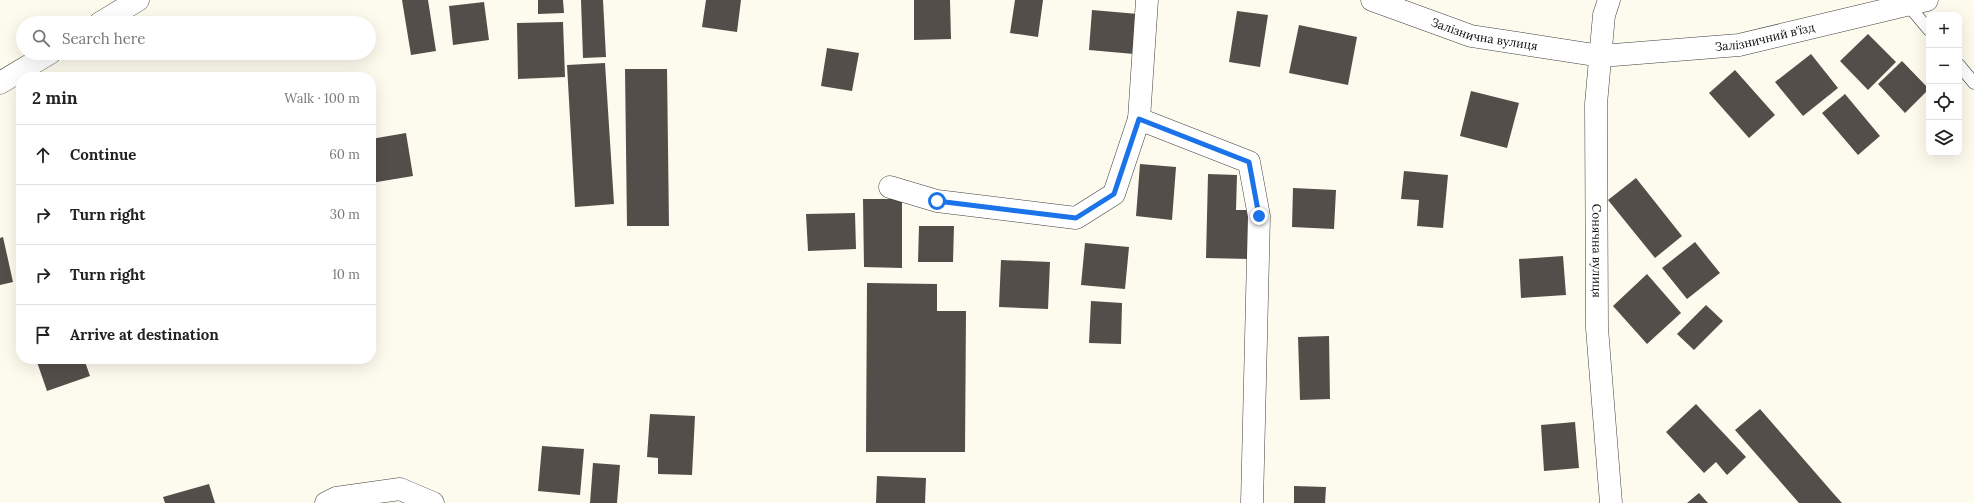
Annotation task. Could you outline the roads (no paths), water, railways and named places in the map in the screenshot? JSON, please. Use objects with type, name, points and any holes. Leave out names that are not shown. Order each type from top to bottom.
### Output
[{"type":"street","points":[[112,16],[138,0]]},
{"type":"street","points":[[890,187],[937,201],[1076,218],[1114,194],[1139,119],[1147,0]]},
{"type":"street","name":"Залізнична вулиця","points":[[1372,0],[1471,36],[1601,56]]},
{"type":"street","name":"Сонячна вулиця","points":[[1609,0],[1604,15],[1596,104],[1597,328],[1611,503]]},
{"type":"street","name":"Залізничний в'їзд","points":[[1601,56],[1739,45],[1917,2]]},
{"type":"street","points":[[18,72],[38,60]]},
{"type":"street","points":[[0,83],[16,73]]},
{"type":"street","points":[[1139,119],[1249,162],[1259,216],[1252,503]]},
{"type":"street","points":[[326,503],[336,498],[400,489],[433,503]]},
{"type":"lane","points":[[1917,2],[1926,23]]},
{"type":"lane","points":[[1962,69],[1974,83]]}]
